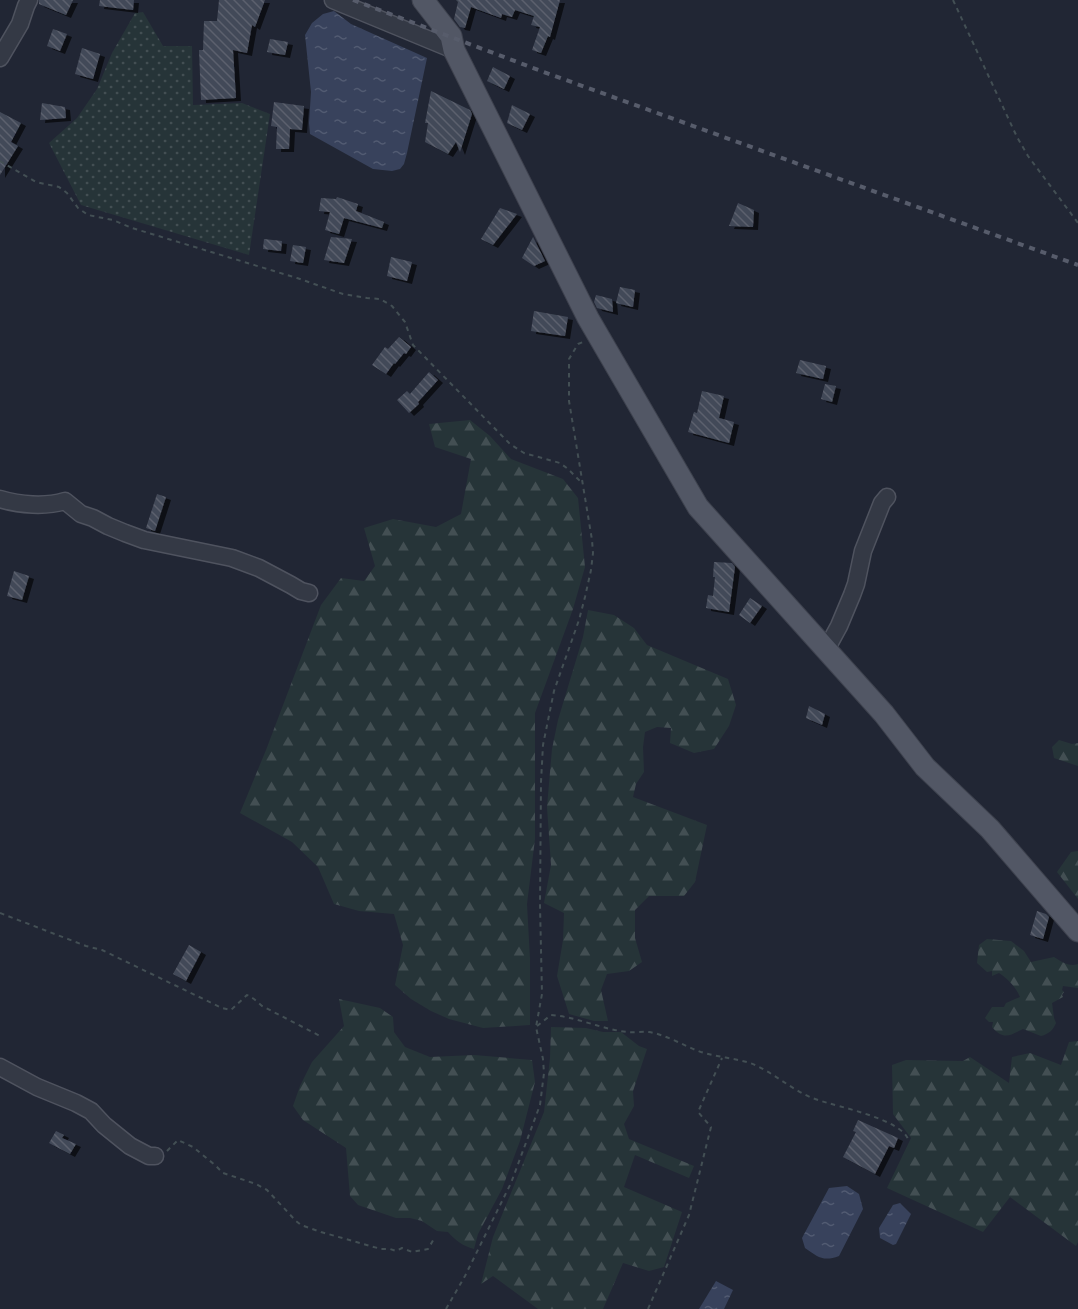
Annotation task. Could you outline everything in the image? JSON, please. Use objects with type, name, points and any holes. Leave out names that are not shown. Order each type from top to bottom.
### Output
[{"type":"main road","points":[[423,0],[451,36],[454,50],[588,318],[698,507],[884,714],[925,766],[990,830],[1078,931]]},
{"type":"street","points":[[1,52],[20,24],[29,0]]},
{"type":"street","points":[[333,0],[454,50]]},
{"type":"street","points":[[826,648],[845,612],[856,584],[866,542],[887,497]]},
{"type":"street","points":[[0,499],[29,504],[55,504],[65,501],[81,514],[125,533],[144,540],[232,558],[259,568],[309,593]]},
{"type":"street","points":[[0,1067],[37,1087],[91,1111],[130,1146],[149,1156],[155,1156]]},
{"type":"path","points":[[953,0],[1017,137],[1028,156],[1078,223]]},
{"type":"path","points":[[0,161],[36,182],[59,187],[88,215],[113,220],[343,294],[380,299],[392,306],[405,322],[412,345],[510,444],[524,453],[560,463],[582,483]]},
{"type":"path","points":[[446,1309],[511,1183],[540,1105],[544,1073],[536,1027],[542,994],[540,905],[543,746],[554,691],[579,620],[593,553],[569,401],[569,359],[578,344],[599,336]]},
{"type":"path","points":[[0,913],[102,950],[222,1008],[231,1010],[247,995],[262,1006],[322,1037]]},
{"type":"path","points":[[536,1027],[551,1015],[627,1032],[650,1032],[698,1051],[751,1064],[800,1093],[819,1101],[858,1111],[890,1124],[905,1133],[908,1139]]},
{"type":"path","points":[[648,1309],[689,1215],[711,1127],[698,1112],[722,1058]]},
{"type":"path","points":[[155,1156],[167,1152],[178,1140],[184,1142],[223,1173],[267,1190],[301,1225],[363,1244],[396,1251],[402,1248],[412,1252],[428,1250],[435,1237]]},
{"type":"green space","points":[[143,12],[163,46],[192,46],[193,105],[242,103],[270,114],[249,255],[81,205],[49,143],[77,118],[97,89],[112,53],[135,13]]},
{"type":"green space","points":[[470,420],[490,436],[511,459],[563,479],[578,498],[585,567],[573,609],[535,713],[535,839],[527,904],[530,1025],[483,1028],[449,1019],[431,1011],[411,999],[395,985],[403,945],[394,914],[359,911],[334,904],[318,867],[292,842],[240,813],[321,605],[341,578],[364,581],[375,566],[364,528],[393,519],[436,527],[461,514],[471,459],[435,447],[429,424]]},
{"type":"green space","points":[[588,610],[614,615],[634,628],[647,645],[728,679],[736,705],[729,726],[714,749],[694,753],[670,743],[671,728],[657,727],[645,732],[644,772],[636,784],[633,797],[707,825],[695,882],[684,896],[649,896],[635,910],[635,938],[642,962],[629,971],[607,974],[601,990],[608,1021],[594,1021],[569,1014],[557,976],[563,940],[564,913],[544,903],[551,865],[547,807],[552,749],[558,720],[583,637]]},
{"type":"green space","points":[[1059,740],[1072,744],[1078,743],[1078,766],[1054,758],[1052,747]]},
{"type":"green space","points":[[1078,851],[1078,899],[1057,872],[1071,852]]},
{"type":"green space","points":[[987,939],[1011,941],[1024,951],[1031,962],[1054,957],[1069,964],[1078,964],[1078,988],[1063,986],[1063,997],[1052,1003],[1056,1023],[1048,1033],[1041,1036],[1023,1029],[1007,1036],[996,1031],[992,1027],[993,1022],[985,1018],[992,1007],[1004,1007],[1006,1003],[1020,997],[1005,977],[999,973],[992,976],[992,971],[987,972],[977,963],[979,945]]},
{"type":"green space","points":[[339,999],[380,1008],[393,1017],[394,1032],[405,1047],[430,1057],[474,1055],[532,1060],[535,1082],[520,1141],[502,1189],[478,1234],[474,1249],[460,1243],[448,1232],[437,1231],[422,1221],[396,1218],[358,1205],[350,1196],[346,1148],[303,1120],[293,1106],[312,1062],[344,1026]]},
{"type":"green space","points":[[551,1027],[621,1032],[639,1046],[647,1049],[633,1091],[634,1106],[624,1124],[629,1139],[694,1166],[689,1178],[635,1155],[624,1187],[682,1212],[664,1267],[649,1271],[623,1263],[603,1309],[538,1309],[493,1276],[481,1284],[493,1237],[544,1112]]},
{"type":"green space","points":[[1078,1041],[1078,1242],[1076,1246],[1010,1197],[983,1232],[887,1188],[911,1138],[893,1114],[892,1065],[906,1060],[963,1061],[970,1057],[1009,1083],[1012,1057],[1030,1053],[1061,1065],[1069,1042]]},
{"type":"water","points":[[334,11],[351,24],[427,58],[407,153],[400,169],[392,171],[373,169],[310,134],[311,92],[305,35],[312,23],[323,14]]},
{"type":"water","points":[[847,1186],[859,1194],[863,1209],[839,1256],[829,1259],[821,1258],[805,1248],[802,1238],[829,1188]]},
{"type":"water","points":[[900,1203],[911,1214],[896,1244],[893,1245],[880,1238],[879,1228],[893,1205]]},
{"type":"water","points":[[716,1281],[733,1290],[724,1309],[699,1309]]},
{"type":"building","points":[[39,0],[73,0],[66,15],[39,4]]},
{"type":"building","points":[[100,0],[134,0],[133,10],[99,6]]},
{"type":"building","points":[[219,0],[265,0],[255,27],[252,25],[247,53],[233,50],[236,98],[201,100],[199,50],[203,50],[204,21],[217,21]]},
{"type":"building","points":[[456,0],[560,0],[550,37],[548,36],[541,53],[532,50],[540,27],[531,25],[534,16],[515,10],[512,17],[502,14],[501,18],[471,7],[465,28],[460,27],[454,19],[458,2]]},
{"type":"building","points":[[53,29],[67,34],[60,51],[47,46]]},
{"type":"building","points":[[270,39],[288,42],[285,55],[267,52]]},
{"type":"building","points":[[82,48],[100,54],[93,79],[75,74]]},
{"type":"building","points":[[493,67],[510,76],[504,89],[487,81]]},
{"type":"building","points":[[431,91],[470,110],[472,114],[460,152],[456,142],[448,154],[425,142],[428,123],[425,123]]},
{"type":"building","points":[[274,102],[304,106],[302,130],[290,129],[289,149],[276,149],[277,127],[271,126]]},
{"type":"building","points":[[42,103],[65,107],[66,118],[40,120]]},
{"type":"building","points":[[512,105],[530,114],[522,130],[507,123]]},
{"type":"building","points":[[0,112],[21,123],[11,142],[18,146],[0,175]]},
{"type":"building","points":[[337,197],[358,204],[356,211],[384,222],[382,228],[344,218],[339,234],[325,230],[330,212],[319,211],[321,198],[336,199]]},
{"type":"building","points":[[738,203],[754,210],[753,227],[729,226]]},
{"type":"building","points":[[500,208],[517,214],[493,245],[481,239]]},
{"type":"building","points":[[331,237],[352,239],[344,263],[324,260]]},
{"type":"building","points":[[533,237],[545,261],[534,266],[522,258]]},
{"type":"building","points":[[264,239],[282,241],[281,251],[263,249]]},
{"type":"building","points":[[293,245],[306,247],[303,263],[290,261]]},
{"type":"building","points":[[391,257],[412,262],[407,281],[387,276]]},
{"type":"building","points":[[620,287],[635,290],[633,307],[616,303]]},
{"type":"building","points":[[596,295],[612,299],[613,312],[597,308],[594,302]]},
{"type":"building","points":[[534,311],[568,317],[565,336],[531,331]]},
{"type":"building","points":[[399,337],[411,347],[386,374],[372,365],[385,347],[388,349]]},
{"type":"building","points":[[800,360],[826,366],[823,379],[796,373]]},
{"type":"building","points":[[429,372],[438,380],[409,413],[397,400],[407,391],[410,394]]},
{"type":"building","points":[[825,384],[836,386],[832,402],[821,399]]},
{"type":"building","points":[[702,391],[724,396],[719,418],[734,422],[729,443],[688,432],[694,412],[697,413]]},
{"type":"building","points":[[157,494],[166,497],[155,531],[146,528]]},
{"type":"building","points":[[714,562],[732,563],[735,567],[729,612],[706,608],[708,595],[713,596]]},
{"type":"building","points":[[14,571],[29,576],[22,600],[7,596]]},
{"type":"building","points":[[750,598],[762,606],[750,623],[739,615]]},
{"type":"building","points":[[809,706],[825,714],[822,725],[806,718]]},
{"type":"building","points":[[1037,911],[1049,917],[1043,939],[1030,935]]},
{"type":"building","points":[[189,945],[201,952],[186,981],[173,974]]},
{"type":"building","points":[[858,1120],[898,1138],[894,1148],[889,1146],[875,1174],[843,1157],[856,1132],[853,1131]]},
{"type":"building","points":[[56,1131],[64,1135],[62,1138],[76,1144],[70,1154],[49,1143]]},
{"type":"railway","points":[[353,0],[541,71],[1078,265]]}]
